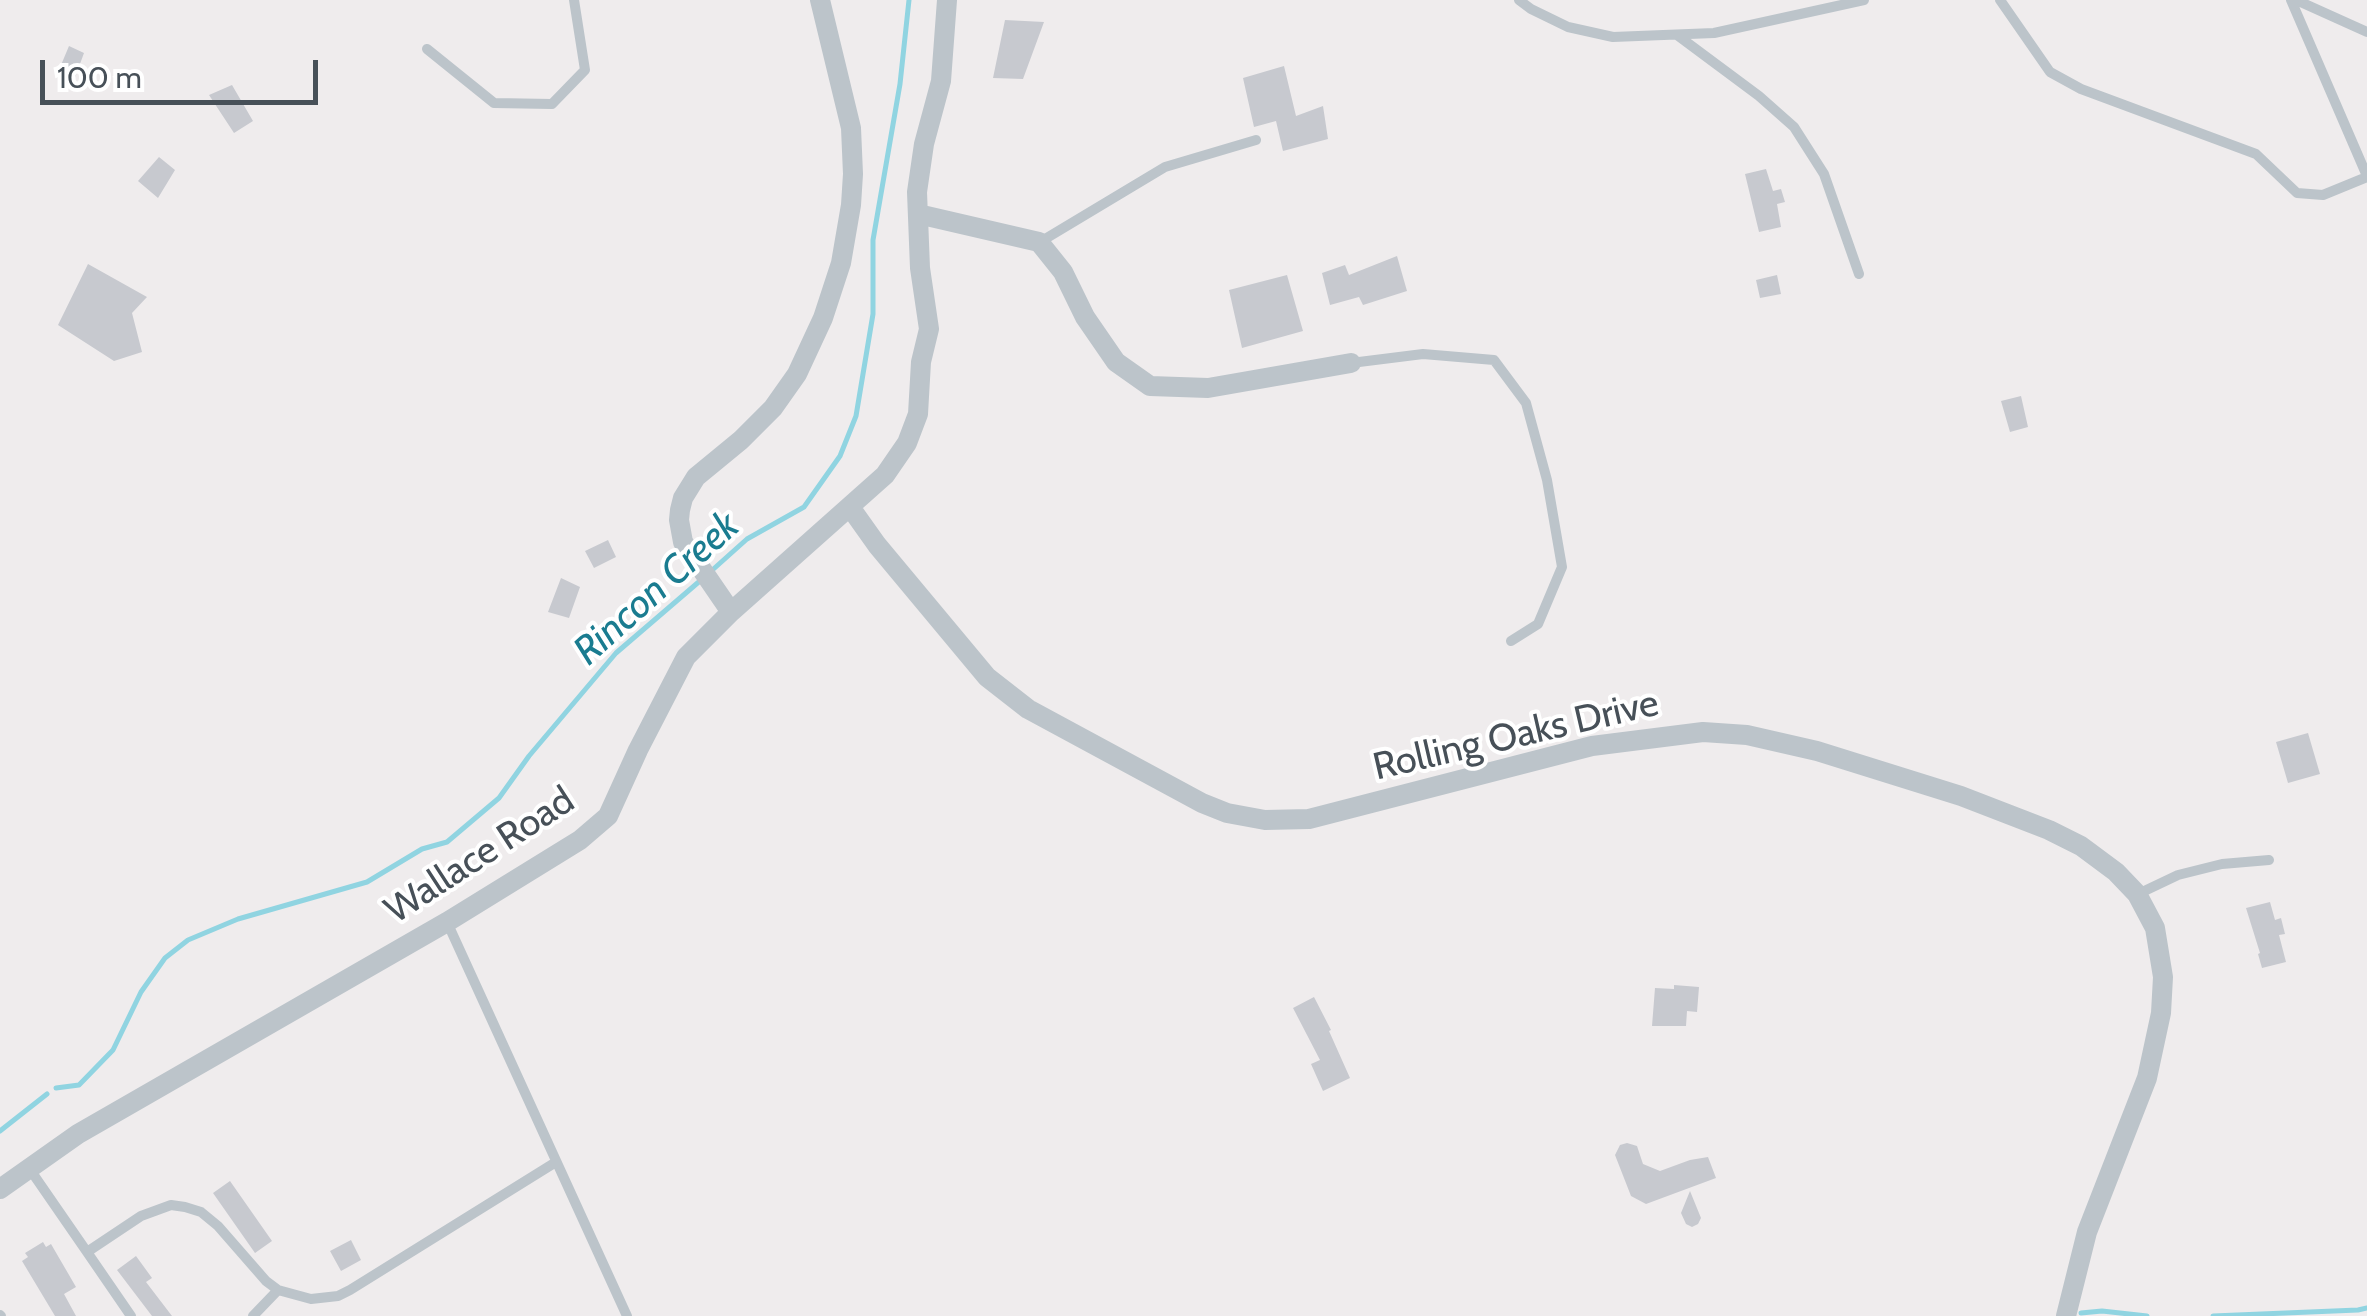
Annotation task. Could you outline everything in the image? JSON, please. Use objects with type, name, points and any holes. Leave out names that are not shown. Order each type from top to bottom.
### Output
[{"type":"street","points":[[731,612],[683,542],[679,520],[683,498],[696,477],[742,440],[786,391],[818,332],[843,252],[853,174],[850,128],[820,0]]},
{"type":"street","name":"Wallace Road","points":[[0,1189],[78,1134],[447,922],[580,840],[608,816],[686,657],[885,475],[907,443],[918,414],[921,362],[929,328],[920,268],[917,192],[924,144],[942,81],[947,0]]},
{"type":"street","points":[[918,214],[1039,242],[1063,272],[1086,317],[1116,362],[1150,386],[1208,388],[1351,363]]},
{"type":"street","name":"Rolling Oaks Drive","points":[[850,507],[987,677],[1028,709],[1227,814],[1265,820],[1309,820],[1592,746],[1703,732],[1747,735],[1817,751],[1962,796],[2081,846],[2116,872],[2137,894],[2155,928],[2163,977],[2161,1013],[2147,1078],[2086,1232],[2066,1316]]},
{"type":"lane","points":[[427,49],[494,104],[552,104],[585,70],[574,0]]},
{"type":"lane","points":[[1519,0],[1568,26],[1612,37],[1714,33],[1864,0]]},
{"type":"lane","points":[[2000,0],[2050,72],[2081,90],[2256,154],[2298,193],[2323,195],[2367,176],[2294,0]]},
{"type":"lane","points":[[2294,0],[2367,32]]},
{"type":"lane","points":[[1676,34],[1794,127],[1824,174],[1858,274]]},
{"type":"lane","points":[[1039,242],[1164,167],[1256,140]]},
{"type":"lane","points":[[1351,363],[1423,354],[1494,360],[1526,403],[1547,480],[1562,566],[1538,624],[1511,641]]},
{"type":"lane","points":[[2137,894],[2178,876],[2222,864],[2269,860]]},
{"type":"lane","points":[[447,922],[627,1316]]},
{"type":"lane","points":[[86,1252],[141,1216],[171,1205],[186,1206],[218,1226],[266,1282],[278,1290],[299,1298],[338,1296],[556,1162]]},
{"type":"lane","points":[[30,1168],[131,1316]]},
{"type":"lane","points":[[253,1316],[278,1290]]},
{"type":"building","points":[[1005,20],[1044,22],[1023,79],[993,78]]},
{"type":"building","points":[[69,46],[84,53],[73,83],[56,77]]},
{"type":"building","points":[[1284,66],[1296,116],[1323,106],[1328,139],[1283,151],[1276,121],[1254,127],[1243,78]]},
{"type":"building","points":[[232,85],[253,121],[234,133],[209,95]]},
{"type":"building","points":[[159,157],[175,170],[158,198],[138,181]]},
{"type":"building","points":[[1766,169],[1773,191],[1781,189],[1785,202],[1777,204],[1781,227],[1759,232],[1745,174]]},
{"type":"building","points":[[1397,256],[1407,291],[1363,305],[1359,297],[1330,305],[1322,273],[1345,265],[1349,275]]},
{"type":"building","points":[[88,264],[147,297],[132,313],[142,352],[114,361],[58,325]]},
{"type":"building","points":[[1287,275],[1303,331],[1242,348],[1229,290]]},
{"type":"building","points":[[1777,275],[1781,294],[1760,298],[1756,280]]},
{"type":"building","points":[[2021,396],[2028,427],[2010,432],[2001,401]]},
{"type":"building","points":[[608,540],[616,557],[594,568],[585,551]]},
{"type":"building","points":[[561,578],[580,587],[569,618],[548,612]]},
{"type":"building","points":[[2308,733],[2320,774],[2288,783],[2276,742]]},
{"type":"building","points":[[2270,902],[2275,920],[2281,918],[2285,934],[2279,935],[2286,962],[2262,968],[2246,908]]},
{"type":"building","points":[[1674,985],[1699,987],[1697,1012],[1687,1011],[1686,1026],[1652,1026],[1655,988],[1674,989]]},
{"type":"building","points":[[1314,997],[1350,1078],[1323,1091],[1311,1064],[1320,1060],[1293,1008]]},
{"type":"building","points":[[1620,1145],[1637,1146],[1643,1164],[1660,1171],[1708,1157],[1716,1178],[1646,1204],[1631,1196],[1615,1155]]},
{"type":"building","points":[[230,1181],[272,1241],[255,1253],[213,1193]]},
{"type":"building","points":[[1690,1191],[1701,1218],[1692,1227],[1681,1213]]},
{"type":"building","points":[[351,1240],[361,1260],[341,1271],[330,1251]]},
{"type":"building","points":[[43,1242],[46,1247],[51,1244],[76,1287],[64,1294],[76,1316],[55,1316],[22,1261],[28,1257],[25,1253]]},
{"type":"building","points":[[136,1256],[152,1278],[146,1282],[172,1316],[152,1316],[117,1270]]},
{"type":"waterway","name":"Rincon Creek","points":[[709,573],[747,539],[804,507],[840,456],[856,416],[873,314],[873,240],[900,84],[909,0]]},
{"type":"waterway","name":"Rincon Creek","points":[[56,1088],[79,1085],[113,1050],[141,992],[165,958],[188,940],[238,919],[367,882],[422,849],[447,842],[499,798],[529,756],[616,653],[701,580]]},
{"type":"waterway","name":"Rincon Creek","points":[[0,1131],[47,1094]]},
{"type":"waterway","points":[[2213,1316],[2367,1308]]},
{"type":"waterway","points":[[2081,1313],[2147,1316]]}]
